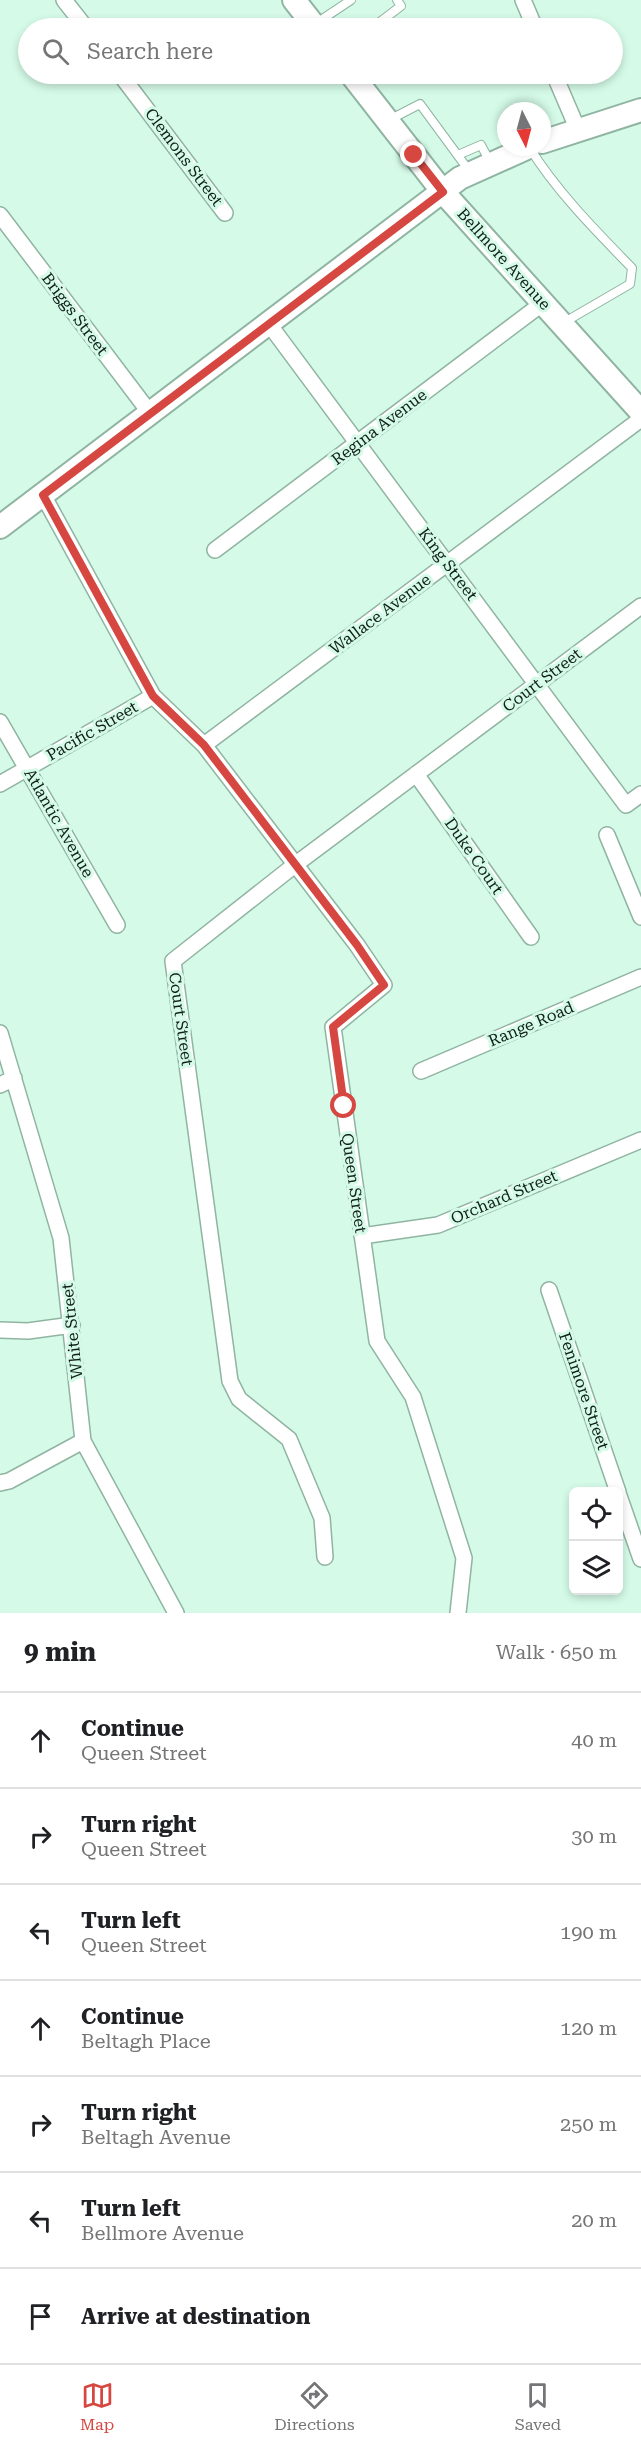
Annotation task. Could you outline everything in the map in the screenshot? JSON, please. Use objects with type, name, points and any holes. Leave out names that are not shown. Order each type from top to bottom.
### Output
[{"type":"street","points":[[64,0],[78,18]]},
{"type":"street","points":[[294,0],[308,18]]},
{"type":"street","points":[[523,0],[531,18]]},
{"type":"street","name":"Clemons Street","points":[[128,84],[225,213]]},
{"type":"street","name":"Bellmore Avenue","points":[[359,84],[443,192],[641,412]]},
{"type":"street","points":[[558,84],[578,130]]},
{"type":"street","points":[[551,139],[641,110]]},
{"type":"street","points":[[2,521],[43,495],[443,192],[464,163],[491,163],[508,156]]},
{"type":"street","name":"Briggs Street","points":[[0,215],[150,413]]},
{"type":"street","name":"Regina Avenue","points":[[215,550],[543,303]]},
{"type":"street","name":"King Street","points":[[269,324],[626,805],[641,794]]},
{"type":"street","name":"Wallace Avenue","points":[[204,745],[641,419]]},
{"type":"street","name":"Queen Street","points":[[43,495],[153,696],[204,745],[296,864],[384,985],[333,1027],[377,1341],[413,1397],[464,1558],[458,1613]]},
{"type":"street","name":"Court Street","points":[[325,1557],[322,1518],[289,1439],[239,1399],[230,1381],[173,961],[296,864],[641,606]]},
{"type":"street","name":"Pacific Street","points":[[0,784],[153,696]]},
{"type":"street","name":"Atlantic Avenue","points":[[0,722],[117,925]]},
{"type":"street","name":"Duke Court","points":[[416,774],[531,938]]},
{"type":"street","points":[[607,835],[641,917]]},
{"type":"street","name":"Range Road","points":[[421,1071],[641,977]]},
{"type":"street","name":"White Street","points":[[0,1033],[61,1238],[83,1441],[176,1613]]},
{"type":"street","points":[[0,1085],[14,1078]]},
{"type":"street","name":"Orchard Street","points":[[362,1236],[438,1225],[641,1140]]},
{"type":"street","name":"Fenimore Street","points":[[549,1290],[616,1487]]},
{"type":"street","points":[[0,1330],[28,1331],[72,1325]]},
{"type":"street","points":[[0,1483],[9,1481],[83,1441]]},
{"type":"street","name":"Fenimore Street","points":[[623,1507],[641,1559]]},
{"type":"lane","points":[[327,18],[351,0]]},
{"type":"lane","points":[[383,18],[399,3]]},
{"type":"lane","points":[[387,120],[420,104],[464,163]]},
{"type":"lane","points":[[534,156],[546,175],[578,213],[632,268],[630,284],[562,324]]},
{"type":"route","points":[[344,1106],[333,1027],[384,985],[357,945],[204,745],[153,696],[43,495],[443,192],[414,155]]}]
